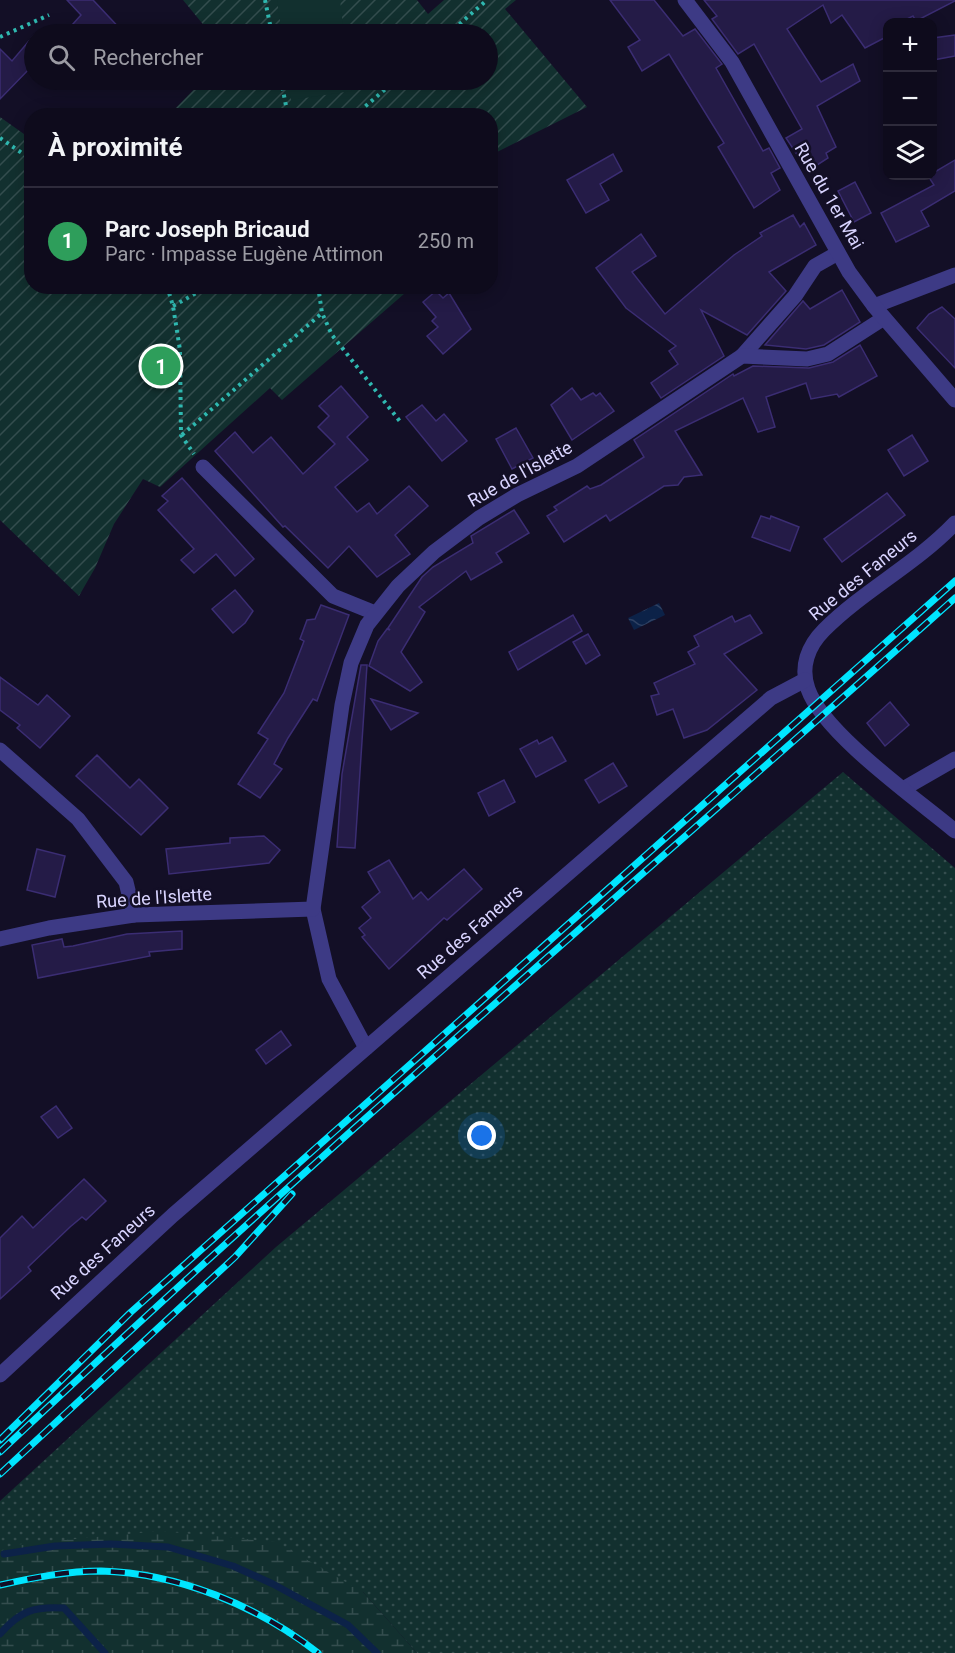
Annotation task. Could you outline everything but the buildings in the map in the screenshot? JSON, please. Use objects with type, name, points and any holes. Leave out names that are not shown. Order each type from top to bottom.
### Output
[{"type":"street","name":"Rue du 1er Mai","points":[[685,0],[732,62],[838,253],[874,306],[955,400]]},
{"type":"street","name":"Rue de l'Islette","points":[[366,1048],[329,979],[313,909],[342,705],[351,663],[375,613],[398,586],[434,552],[479,518],[517,495],[577,466],[742,356],[795,296],[815,266],[838,253]]},
{"type":"street","points":[[874,306],[955,275]]},
{"type":"street","points":[[742,356],[807,359],[828,354],[884,318]]},
{"type":"street","points":[[203,467],[333,596],[375,613]]},
{"type":"street","name":"Rue des Faneurs","points":[[0,1375],[173,1215],[771,698],[805,680],[806,659],[815,640],[843,614],[931,546],[955,523]]},
{"type":"street","points":[[805,680],[816,704],[835,727],[903,789],[955,831]]},
{"type":"street","points":[[0,750],[78,819],[126,882],[134,915]]},
{"type":"street","points":[[903,789],[955,759]]},
{"type":"street","name":"Rue de l'Islette","points":[[0,939],[49,928],[134,915],[313,909]]},
{"type":"path","points":[[265,0],[270,24]]},
{"type":"path","points":[[459,24],[487,0]]},
{"type":"path","points":[[29,24],[49,15]]},
{"type":"path","points":[[0,37],[24,26]]},
{"type":"path","points":[[282,90],[286,108]]},
{"type":"path","points":[[363,108],[384,90]]},
{"type":"path","points":[[0,138],[24,154]]},
{"type":"path","points":[[169,294],[180,350],[181,435],[203,467]]},
{"type":"path","points":[[173,306],[195,294]]},
{"type":"path","points":[[319,294],[322,313],[332,335],[402,424]]},
{"type":"path","points":[[181,435],[322,313]]},
{"type":"green space","points":[[183,0],[417,0],[428,14],[444,0],[516,0],[505,9],[587,107],[498,152],[498,108],[176,108],[193,90],[498,90],[498,24],[203,24]]},
{"type":"green space","points":[[277,0],[340,0],[343,24],[281,24]]},
{"type":"green space","points":[[290,90],[352,90],[352,91],[291,100]]},
{"type":"green space","points":[[0,117],[24,134],[24,294],[404,294],[282,400],[270,388],[160,487],[143,479],[114,524],[95,568],[79,596],[0,520]]},
{"type":"green space","points":[[843,772],[955,868],[955,1653],[417,1653],[363,1592],[0,1552],[0,1501],[276,1247]]},
{"type":"green space","points":[[160,1531],[276,1542],[363,1592],[417,1653],[0,1653],[0,1552],[12,1545]]},
{"type":"water","points":[[659,603],[665,615],[634,630],[628,618]]},
{"type":"waterway","points":[[4,1554],[55,1546],[111,1544],[168,1547],[233,1566],[273,1584],[348,1625],[377,1653]]},
{"type":"waterway","points":[[0,1634],[14,1620],[28,1612],[44,1608],[64,1608],[105,1653]]},
{"type":"railway","points":[[0,1440],[131,1312],[955,581]]},
{"type":"railway","points":[[0,1452],[355,1128],[955,598]]},
{"type":"railway","points":[[0,1474],[235,1257],[292,1194]]},
{"type":"railway","points":[[0,1585],[50,1575],[88,1571],[130,1573],[159,1578],[188,1585],[243,1607],[295,1636],[318,1653]]},
{"type":"place","name":"Parc Joseph Bricaud","points":[[161,366]]}]
